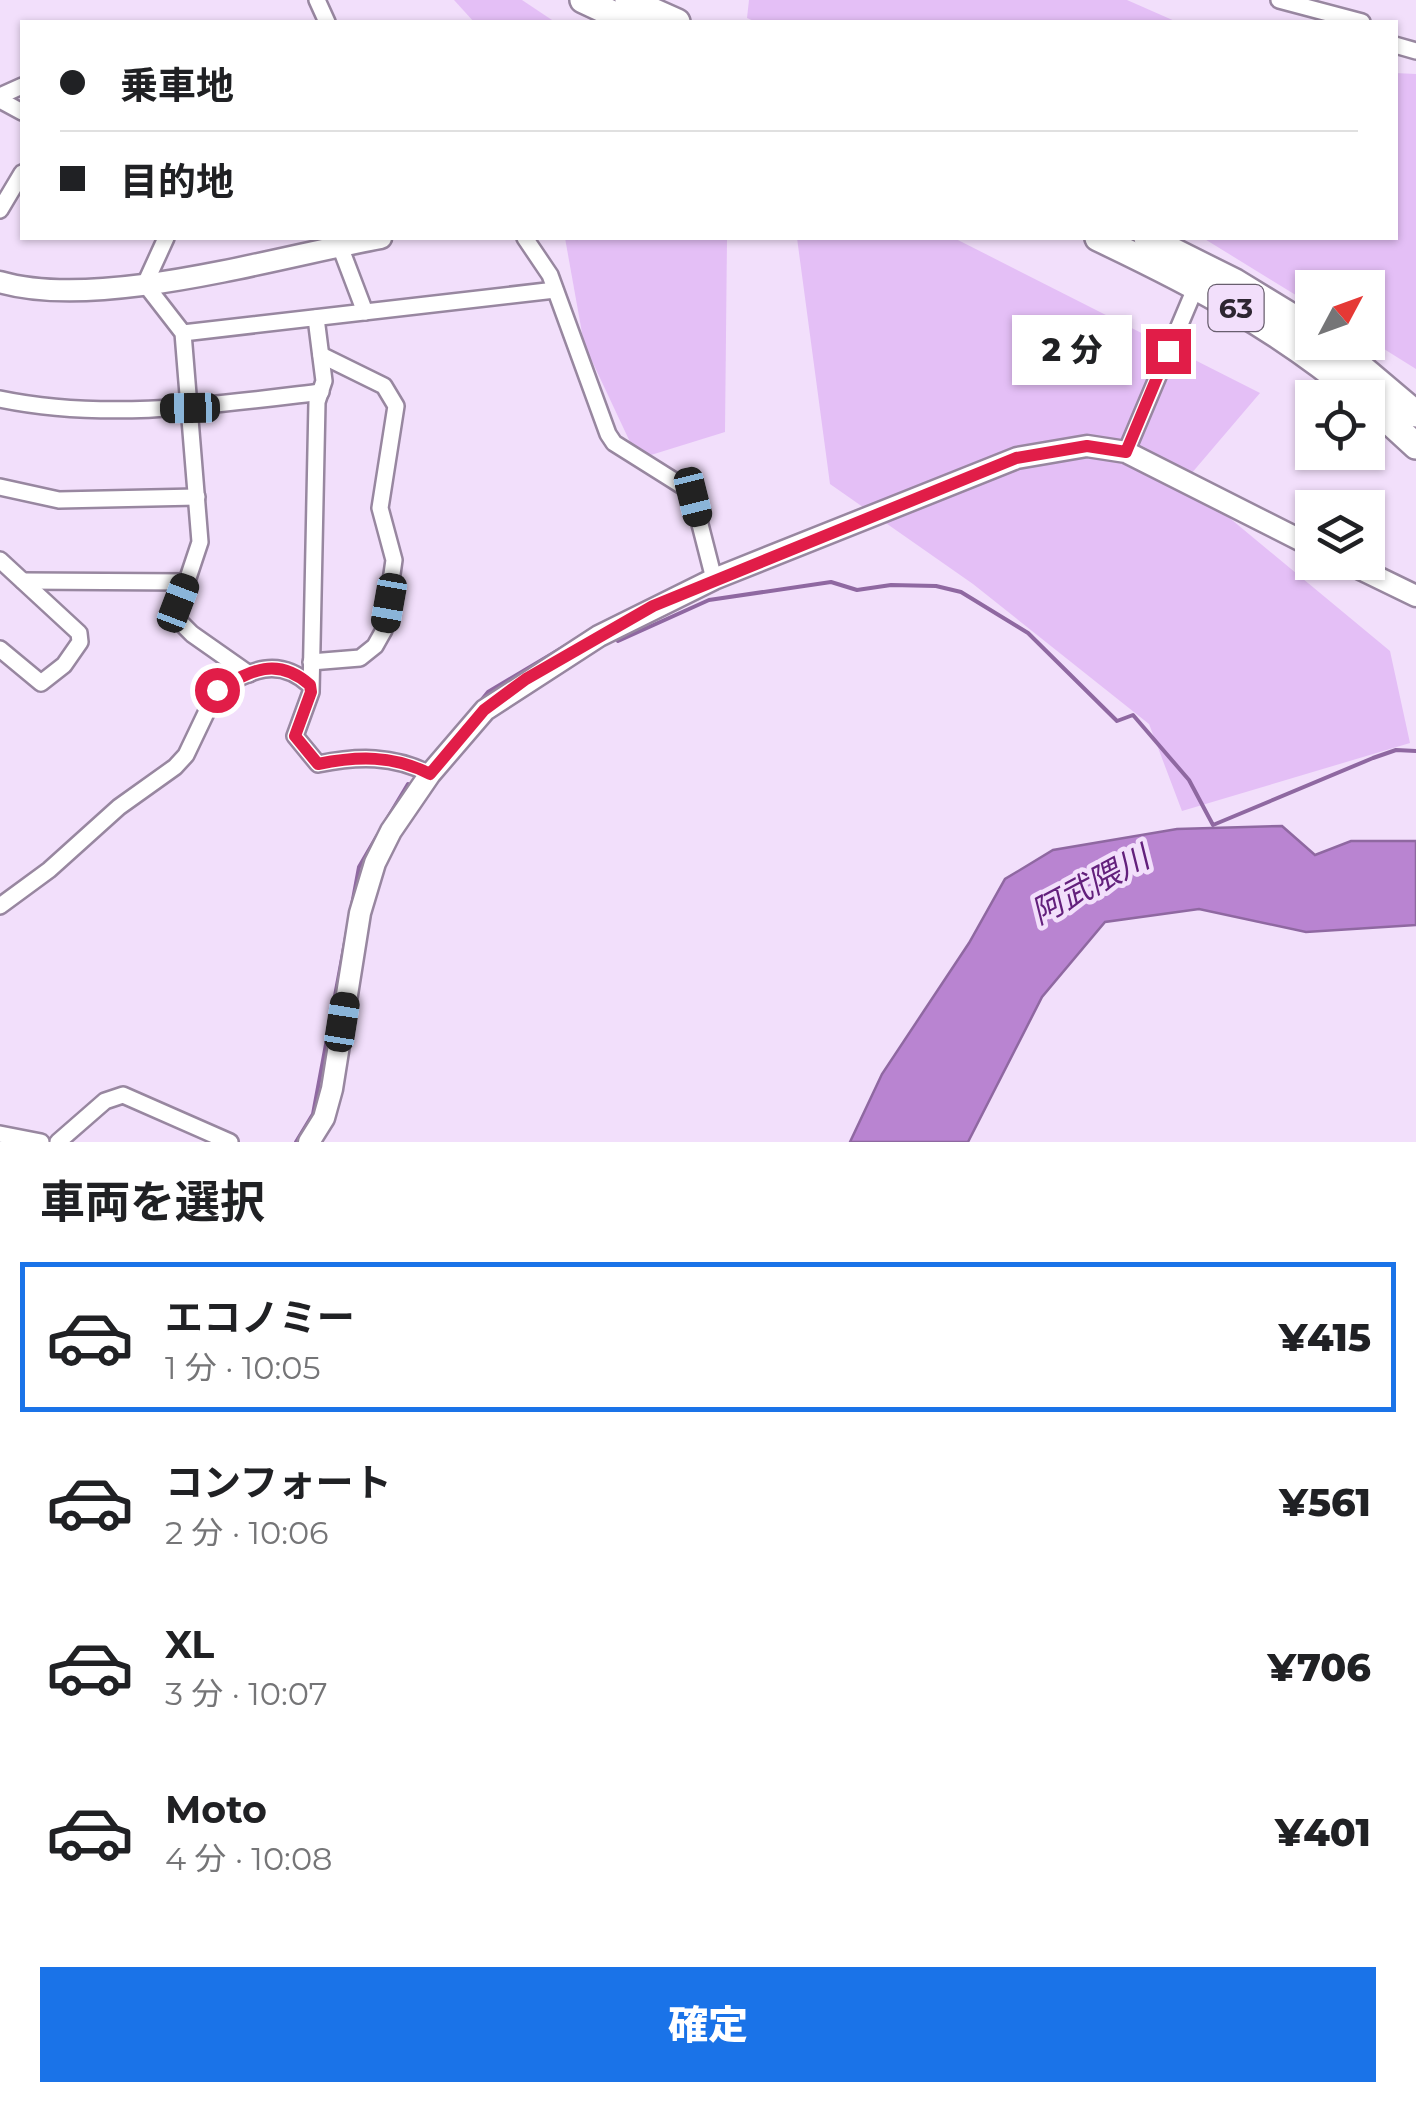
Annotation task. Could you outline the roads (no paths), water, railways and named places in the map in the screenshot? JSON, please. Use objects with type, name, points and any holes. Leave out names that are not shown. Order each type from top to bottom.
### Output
[{"type":"main road","points":[[583,0],[626,20]]},
{"type":"main road","points":[[628,0],[673,20]]},
{"type":"main road","name":"63","points":[[1102,240],[1197,284],[1340,380]]},
{"type":"main road","name":"63","points":[[1150,240],[1235,282],[1295,319]]},
{"type":"main road","points":[[1352,360],[1416,414]]},
{"type":"main road","points":[[1385,418],[1416,446]]},
{"type":"street","points":[[1280,0],[1355,20]]},
{"type":"street","points":[[0,210],[20,176]]},
{"type":"street","points":[[145,284],[165,240]]},
{"type":"street","points":[[526,240],[550,275],[608,434],[614,443],[684,487],[693,497],[714,579]]},
{"type":"street","points":[[0,282],[74,291],[145,284],[338,241],[365,312]]},
{"type":"street","points":[[145,284],[183,333],[200,542],[176,612],[178,621],[248,674]]},
{"type":"street","points":[[1126,452],[1197,284]]},
{"type":"street","points":[[183,333],[555,290]]},
{"type":"street","points":[[316,318],[324,381],[320,392],[310,685],[295,736],[318,764],[349,758],[403,760],[430,774]]},
{"type":"street","points":[[311,662],[360,658],[375,646],[384,630],[394,577],[394,560],[380,508],[396,406],[384,386],[320,356]]},
{"type":"street","points":[[0,399],[44,408],[190,408],[320,392]]},
{"type":"street","points":[[309,1142],[324,1118],[332,1089],[360,913],[375,863],[391,830],[430,774],[484,710],[526,679],[653,606],[1016,458],[1087,446],[1126,452],[1295,537]]},
{"type":"street","points":[[0,487],[59,500],[197,497]]},
{"type":"street","points":[[0,560],[79,633],[80,642],[64,666],[41,683],[0,649]]},
{"type":"street","points":[[1383,580],[1416,596]]},
{"type":"street","points":[[23,581],[186,582]]},
{"type":"street","points":[[0,906],[175,767],[186,755],[217,690],[248,674],[283,667],[310,685]]},
{"type":"street","points":[[58,1142],[104,1101],[123,1095],[230,1142]]},
{"type":"street","points":[[0,1134],[41,1142]]},
{"type":"water","name":"阿武隈川","points":[[1282,826],[1315,855],[1351,841],[1416,841],[1416,925],[1306,932],[1199,909],[1105,922],[1042,997],[968,1142],[850,1142],[882,1074],[969,943],[1005,879],[1053,850],[1177,829]]},
{"type":"waterway","points":[[618,641],[709,600],[831,582],[857,590],[891,585],[936,586],[961,592],[1028,633],[1117,721],[1133,715],[1189,780],[1213,825],[1373,758],[1396,750],[1416,751]]},
{"type":"waterway","points":[[479,703],[488,692],[567,645]]},
{"type":"waterway","points":[[387,819],[408,784]]},
{"type":"waterway","points":[[296,1142],[313,1114],[359,867],[377,836]]}]
